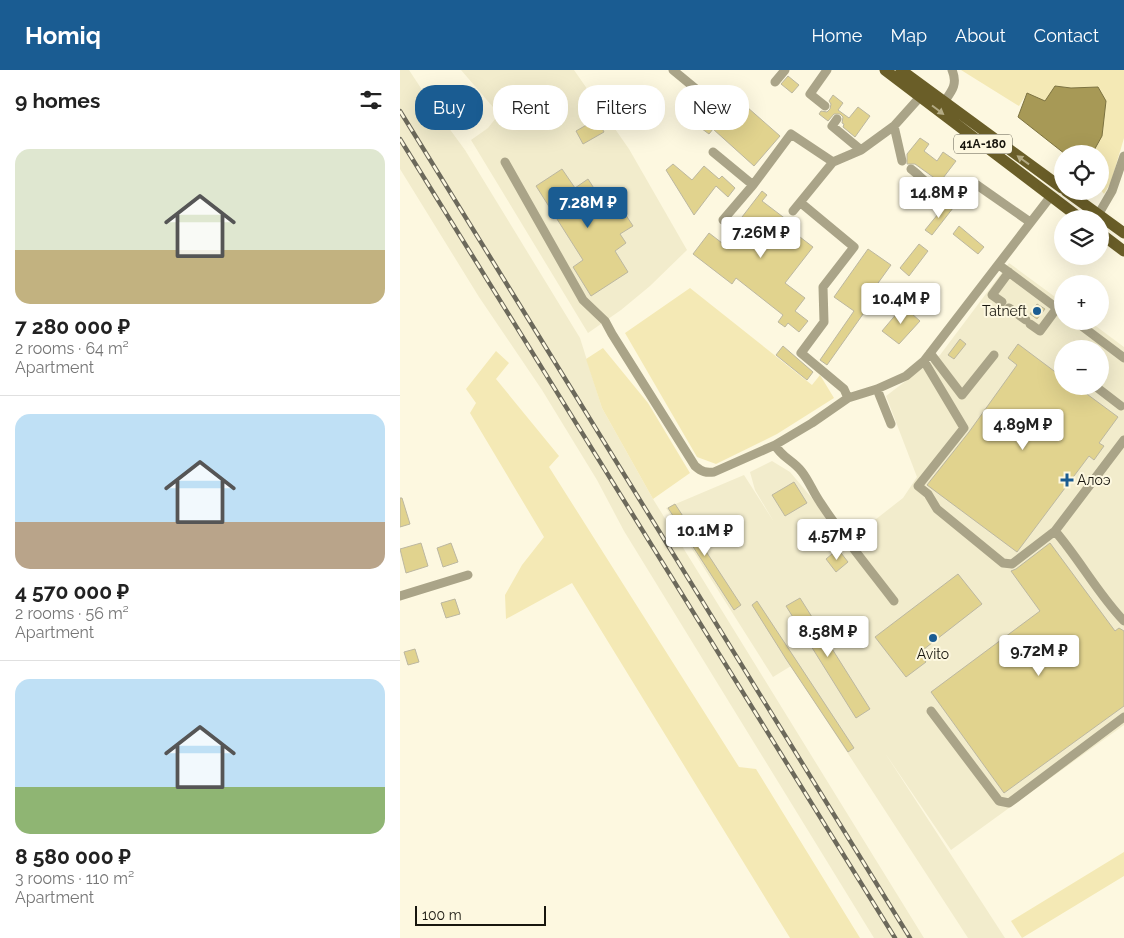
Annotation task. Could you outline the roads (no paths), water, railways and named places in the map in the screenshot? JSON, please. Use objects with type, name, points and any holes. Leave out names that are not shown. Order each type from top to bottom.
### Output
[{"type":"main road","name":"41А-180","points":[[885,70],[1069,210]]},
{"type":"main road","name":"41А-180","points":[[901,70],[1054,182]]},
{"type":"main road","points":[[1078,200],[1091,210]]},
{"type":"main road","points":[[1109,223],[1124,233]]},
{"type":"main road","points":[[1109,240],[1124,251]]},
{"type":"street","points":[[673,70],[691,85]]},
{"type":"street","points":[[775,82],[785,70]]},
{"type":"street","points":[[825,106],[810,94],[827,70]]},
{"type":"street","points":[[944,102],[954,88],[955,78],[952,70]]},
{"type":"street","points":[[793,211],[833,162],[861,150],[894,126],[920,97]]},
{"type":"street","points":[[837,119],[832,126],[861,150]]},
{"type":"street","points":[[894,126],[902,161]]},
{"type":"street","points":[[723,220],[753,185],[791,134],[833,162]]},
{"type":"street","points":[[713,152],[753,185]]},
{"type":"street","points":[[1101,210],[1112,191],[1124,156]]},
{"type":"street","points":[[505,162],[583,300],[605,321],[695,466],[701,472],[714,472],[775,445],[812,424],[848,398],[877,389],[906,376],[924,361],[1051,196]]},
{"type":"street","points":[[911,169],[933,187],[948,188],[968,182],[977,185],[1030,222]]},
{"type":"street","points":[[801,203],[854,247],[823,287],[824,322],[801,353],[844,390],[848,398]]},
{"type":"street","points":[[999,265],[1054,306]]},
{"type":"street","points":[[1009,272],[992,295],[1040,331],[1054,316]]},
{"type":"street","points":[[1086,330],[1124,358]]},
{"type":"street","points":[[930,353],[962,395],[994,355]]},
{"type":"street","points":[[924,361],[964,428],[918,486],[928,494],[937,509],[1003,563],[1012,564],[1055,532],[1124,440]]},
{"type":"street","points":[[877,389],[891,424]]},
{"type":"street","points":[[1107,395],[1121,406]]},
{"type":"street","points":[[775,445],[782,456],[802,472],[819,502],[894,601]]},
{"type":"street","points":[[1055,532],[1071,549],[1107,601],[1124,621]]},
{"type":"street","points":[[400,596],[468,576]]},
{"type":"street","points":[[931,711],[999,801],[1009,803],[1124,717]]},
{"type":"railway","points":[[400,111],[910,938]]},
{"type":"railway","points":[[400,139],[895,938]]},
{"type":"place","name":"Tatneft","points":[[1037,311]]},
{"type":"place","name":"Алоэ","points":[[1067,480]]},
{"type":"place","name":"Avito","points":[[933,638]]}]
